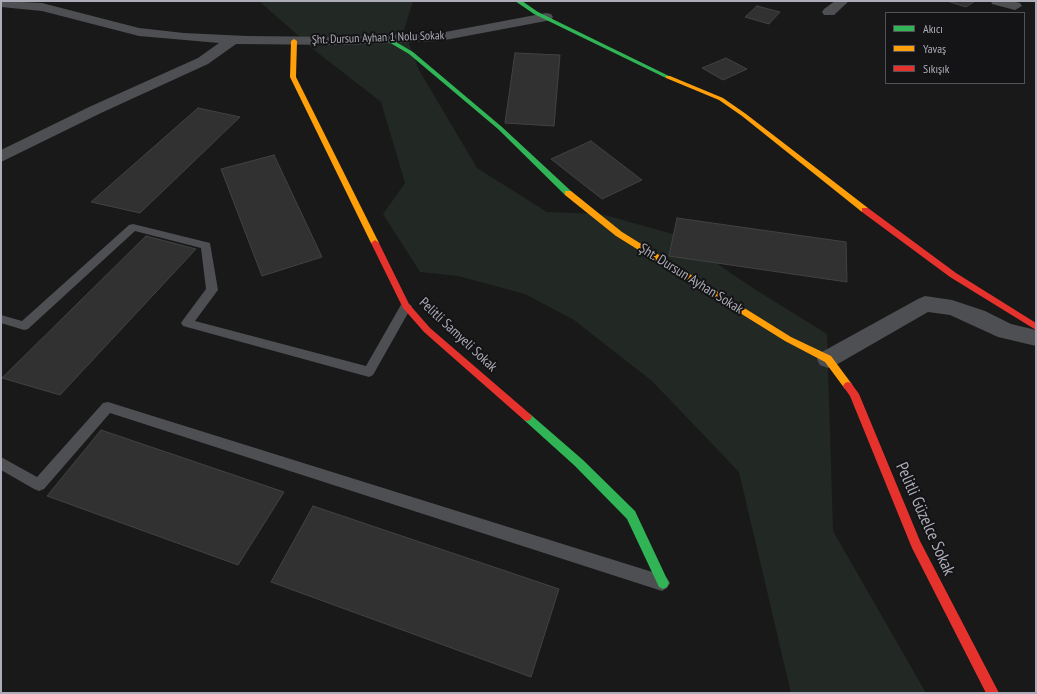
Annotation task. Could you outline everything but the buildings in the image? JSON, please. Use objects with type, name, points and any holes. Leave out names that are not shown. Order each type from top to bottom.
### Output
[{"type":"street","points":[[518,1],[546,17],[666,76],[721,99],[744,115],[840,192],[953,275],[1036,327]]},
{"type":"street","points":[[829,12],[843,1]]},
{"type":"street","points":[[997,1],[1015,6]]},
{"type":"street","name":"Şht. Dursun Ayhan 1 Nolu Sokak","points":[[1,3],[42,6],[140,32],[184,37],[294,41],[389,40],[440,37],[546,17]]},
{"type":"street","points":[[1,157],[81,116],[160,82],[196,64],[233,39]]},
{"type":"street","name":"Şht. Dursun Ayhan Sokak","points":[[389,40],[411,53],[520,145],[561,187],[618,234],[788,339],[828,358]]},
{"type":"street","name":"Pelitli Samyeli Sokak","points":[[294,41],[293,77],[406,306],[427,330],[579,463],[632,515],[663,583]]},
{"type":"street","points":[[828,358],[925,304],[952,308],[977,317],[1006,331],[1036,338]]},
{"type":"street","name":"Pelitli Güzelce Sokak","points":[[828,358],[854,394],[916,544],[993,693]]},
{"type":"lane","points":[[1,318],[24,326],[133,227],[206,246],[212,290],[187,323],[369,372],[406,306]]},
{"type":"lane","points":[[1,463],[39,484],[108,407],[663,583]]},
{"type":"shaded area","points":[[259,1],[413,1],[404,30],[419,70],[477,168],[547,212],[601,214],[673,234],[753,288],[827,334],[833,531],[926,693],[791,693],[739,472],[652,381],[574,320],[525,294],[458,276],[420,272],[383,214],[405,183],[381,102],[318,53]]},
{"type":"traffic: fast","points":[[518,1],[536,13],[668,77]]},
{"type":"traffic: fast","points":[[389,40],[411,53],[500,128],[568,193]]},
{"type":"traffic: fast","points":[[527,417],[579,463],[631,515],[663,583]]},
{"type":"traffic: slow","points":[[294,41],[293,77],[375,243]]},
{"type":"traffic: slow","points":[[668,77],[721,99],[744,115],[865,210]]},
{"type":"traffic: slow","points":[[568,193],[619,234],[788,339],[828,359],[848,386]]},
{"type":"traffic: jam","points":[[865,210],[953,275],[1036,327]]},
{"type":"traffic: jam","points":[[375,243],[406,306],[427,330],[527,417]]},
{"type":"traffic: jam","points":[[848,386],[854,394],[916,544],[993,693]]}]
